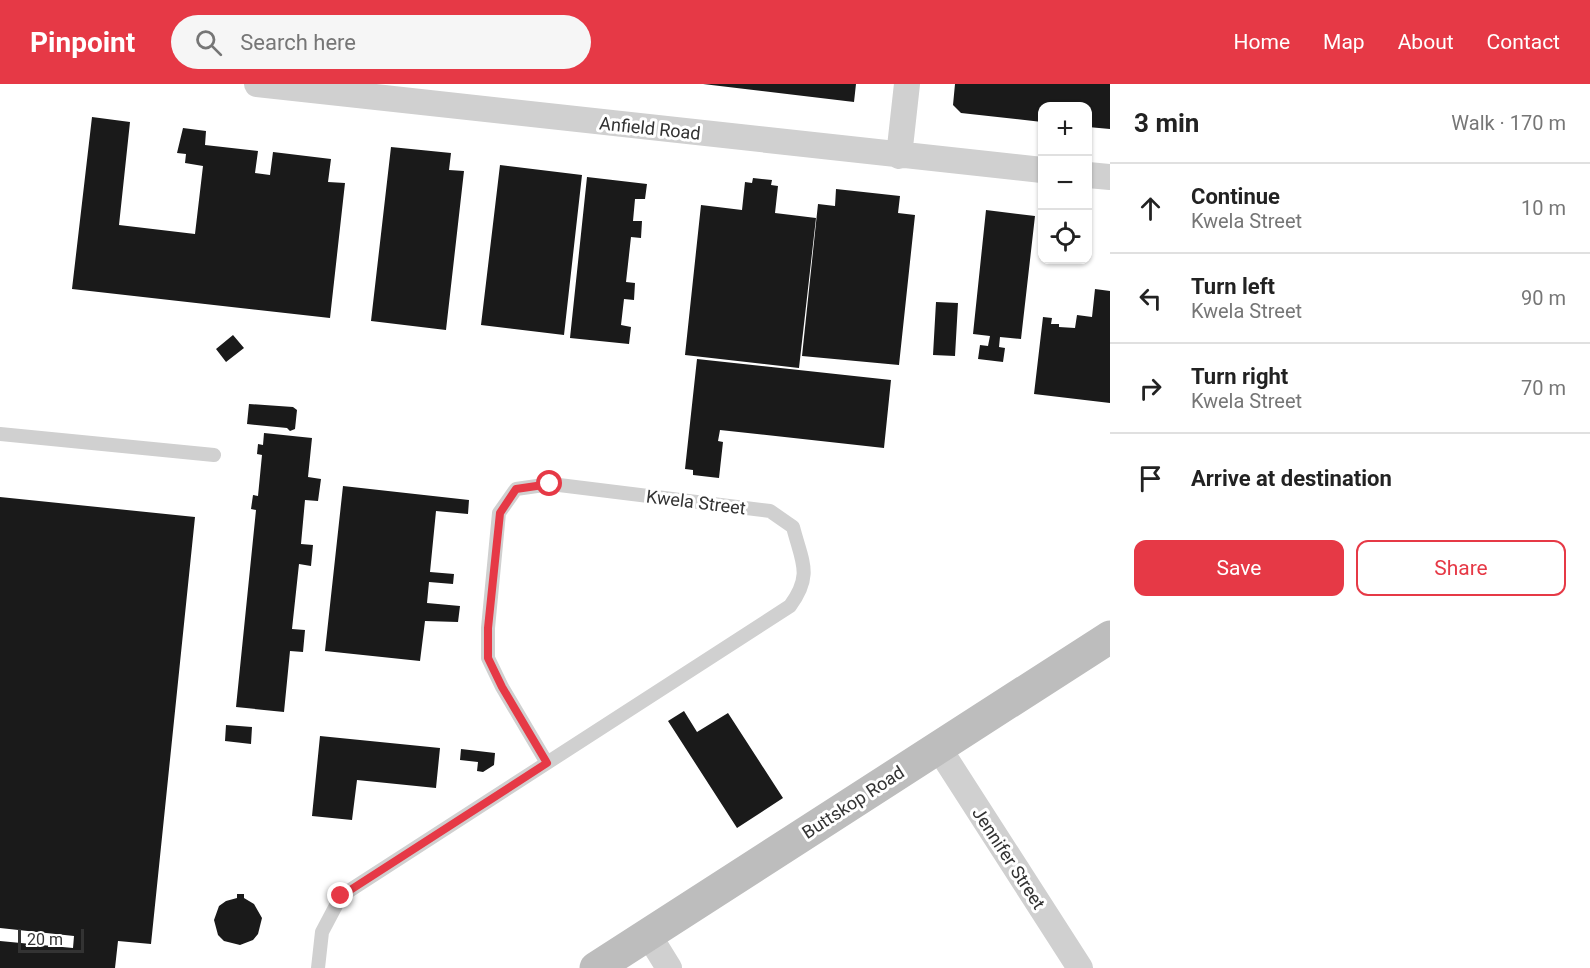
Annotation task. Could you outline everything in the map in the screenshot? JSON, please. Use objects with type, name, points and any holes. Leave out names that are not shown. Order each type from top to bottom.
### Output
[{"type":"street","name":"Anfield Road","points":[[257,84],[453,95],[899,156],[1038,170]]},
{"type":"street","points":[[899,156],[907,84]]},
{"type":"street","points":[[1092,175],[1110,177]]},
{"type":"street","name":"Buttskop Road","points":[[596,968],[1110,637]]},
{"type":"street","name":"Jennifer Street","points":[[939,747],[1080,968]]},
{"type":"street","points":[[648,934],[669,968]]},
{"type":"lane","points":[[0,434],[214,455]]},
{"type":"lane","name":"Kwela Street","points":[[318,968],[322,932],[341,896],[547,763],[790,606],[802,590],[805,572],[793,527],[770,511],[550,484],[516,489],[500,513],[488,628],[488,658],[502,687],[547,763]]},
{"type":"building","points":[[703,84],[856,84],[854,102]]},
{"type":"building","points":[[955,84],[1110,84],[1110,129],[1092,127],[1092,102],[1038,102],[1038,122],[961,113],[953,105]]},
{"type":"building","points":[[92,117],[130,122],[119,225],[195,234],[203,166],[185,163],[186,154],[177,153],[183,128],[206,131],[205,145],[258,151],[255,173],[270,175],[273,152],[331,159],[328,182],[345,183],[330,318],[72,289]]},
{"type":"building","points":[[391,147],[451,153],[449,170],[464,171],[446,330],[371,321]]},
{"type":"building","points":[[500,165],[582,175],[564,335],[481,325]]},
{"type":"building","points":[[587,177],[647,184],[645,199],[635,199],[633,221],[642,221],[641,238],[631,237],[626,282],[635,283],[634,300],[624,299],[621,325],[631,327],[629,344],[570,338]]},
{"type":"building","points":[[753,178],[772,180],[771,185],[778,186],[775,213],[816,218],[799,368],[685,355],[701,205],[742,210],[745,182],[752,183]]},
{"type":"building","points":[[836,189],[900,196],[898,213],[915,215],[899,365],[802,356],[818,204],[835,206]]},
{"type":"building","points":[[986,210],[1035,216],[1021,339],[1000,337],[999,347],[1005,348],[1003,362],[978,359],[980,345],[988,346],[990,336],[973,334]]},
{"type":"building","points":[[1095,289],[1110,291],[1110,403],[1034,394],[1043,317],[1052,318],[1051,324],[1059,324],[1059,327],[1075,328],[1077,315],[1092,317]]},
{"type":"building","points":[[936,302],[958,303],[955,356],[933,355]]},
{"type":"building","points":[[233,335],[244,348],[226,362],[216,349]]},
{"type":"building","points":[[697,359],[891,380],[884,448],[720,430],[718,441],[723,442],[719,478],[693,475],[693,470],[685,469]]},
{"type":"building","points":[[249,404],[293,407],[297,410],[295,429],[290,431],[287,428],[247,424]]},
{"type":"building","points":[[264,433],[312,438],[308,477],[321,479],[318,501],[305,500],[301,544],[313,545],[311,566],[299,564],[292,629],[305,630],[303,652],[290,651],[284,712],[236,707],[256,510],[251,509],[253,495],[258,496],[262,455],[257,454],[258,444],[263,445]]},
{"type":"building","points":[[343,486],[469,500],[468,514],[436,511],[430,572],[454,574],[453,584],[429,582],[427,603],[460,606],[458,622],[425,621],[420,661],[325,651]]},
{"type":"building","points":[[0,497],[195,517],[151,944],[118,941],[115,968],[0,968],[0,941],[73,948],[74,936],[0,928]]},
{"type":"building","points":[[684,711],[697,732],[728,713],[783,798],[737,828],[668,721]]},
{"type":"building","points":[[226,725],[252,727],[251,744],[225,741]]},
{"type":"building","points":[[320,736],[440,748],[436,788],[357,780],[352,820],[312,816]]},
{"type":"building","points":[[461,749],[495,753],[494,765],[483,772],[477,771],[478,762],[460,760]]},
{"type":"building","points":[[237,894],[244,894],[244,898],[254,904],[262,918],[258,934],[253,940],[240,945],[224,941],[218,935],[214,920],[219,906],[237,898]]},
{"type":"route","points":[[341,896],[547,763],[502,687],[488,658],[488,628],[500,513],[516,489],[550,484]]}]
